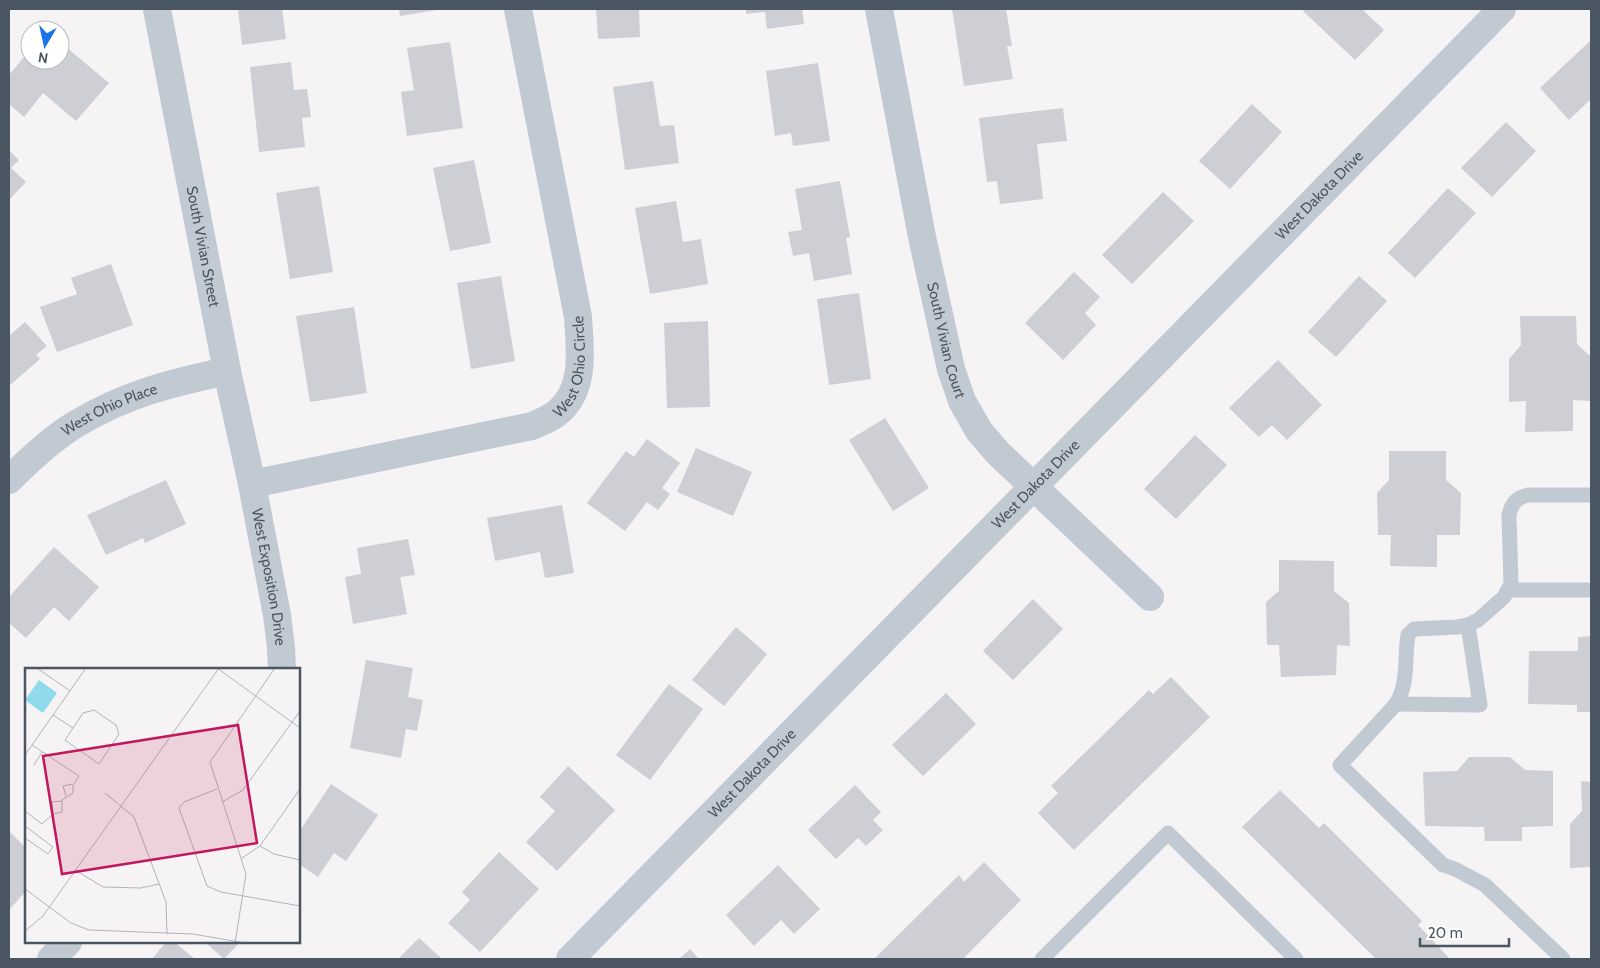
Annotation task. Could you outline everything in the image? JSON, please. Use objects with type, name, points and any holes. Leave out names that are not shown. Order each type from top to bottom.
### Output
[{"type":"street","name":"South Vivian Street","points":[[157,9],[227,372],[252,484]]},
{"type":"street","name":"West Ohio Circle","points":[[252,484],[532,426],[557,413],[570,397],[579,379],[578,317],[518,9]]},
{"type":"street","name":"South Vivian Court","points":[[879,9],[922,236],[951,369],[962,401],[979,430],[998,453],[1150,597]]},
{"type":"street","name":"West Dakota Drive","points":[[570,959],[1033,486],[1490,13]]},
{"type":"street","name":"West Ohio Place","points":[[9,480],[50,443],[75,424],[108,407],[142,392],[173,382],[227,372]]},
{"type":"street","name":"West Exposition Drive","points":[[252,484],[277,615],[282,648],[282,668]]},
{"type":"street","points":[[51,959],[67,943]]},
{"type":"lane","points":[[1563,959],[1485,885],[1455,869],[1443,865],[1340,765],[1396,704],[1402,694],[1408,635],[1414,629],[1468,625],[1492,610],[1509,590],[1511,584],[1509,515],[1512,504],[1528,495],[1591,495]]},
{"type":"lane","points":[[1509,590],[1591,590]]},
{"type":"lane","points":[[1396,704],[1480,705],[1468,625]]},
{"type":"lane","points":[[1042,959],[1168,833],[1296,959]]},
{"type":"building","points":[[238,9],[282,9],[286,39],[242,45]]},
{"type":"building","points":[[399,9],[437,9],[437,10],[400,16]]},
{"type":"building","points":[[596,9],[639,9],[640,37],[598,39]]},
{"type":"building","points":[[746,9],[802,9],[804,24],[767,29],[765,12],[746,14]]},
{"type":"building","points":[[952,9],[1006,9],[1012,46],[1007,46],[1013,79],[964,86]]},
{"type":"building","points":[[1305,9],[1362,9],[1384,30],[1355,60],[1303,11]]},
{"type":"building","points":[[1591,40],[1591,99],[1569,120],[1540,88]]},
{"type":"building","points":[[450,42],[463,128],[407,136],[401,92],[414,90],[407,48]]},
{"type":"building","points":[[70,50],[109,83],[76,121],[43,93],[24,117],[9,104],[9,75],[20,62],[20,70],[70,70]]},
{"type":"building","points":[[291,62],[294,90],[307,89],[311,117],[302,118],[305,147],[259,152],[250,67]]},
{"type":"building","points":[[818,63],[830,141],[793,146],[791,133],[775,136],[766,71]]},
{"type":"building","points":[[653,81],[660,126],[674,125],[679,163],[625,170],[613,87]]},
{"type":"building","points":[[1252,104],[1282,132],[1230,189],[1199,161]]},
{"type":"building","points":[[1063,108],[1067,141],[1037,144],[1043,199],[1000,204],[997,181],[987,182],[979,118]]},
{"type":"building","points":[[1506,122],[1536,151],[1492,197],[1461,168]]},
{"type":"building","points":[[9,150],[19,160],[11,168],[26,182],[9,200]]},
{"type":"building","points":[[474,160],[491,243],[450,251],[433,168]]},
{"type":"building","points":[[840,181],[850,237],[846,238],[852,274],[814,281],[809,253],[793,256],[788,232],[802,230],[795,189]]},
{"type":"building","points":[[319,186],[333,272],[290,279],[276,193]]},
{"type":"building","points":[[1448,188],[1476,213],[1415,278],[1388,253]]},
{"type":"building","points":[[1163,192],[1194,221],[1132,284],[1102,255]]},
{"type":"building","points":[[676,201],[683,242],[701,239],[708,284],[650,294],[635,208]]},
{"type":"building","points":[[111,264],[133,325],[57,352],[40,307],[77,294],[71,278]]},
{"type":"building","points":[[1074,272],[1100,297],[1085,313],[1096,325],[1063,360],[1025,323]]},
{"type":"building","points":[[501,276],[515,361],[471,369],[457,283]]},
{"type":"building","points":[[1359,276],[1387,301],[1336,357],[1308,332]]},
{"type":"building","points":[[859,293],[871,379],[829,385],[817,299]]},
{"type":"building","points":[[354,307],[367,393],[310,402],[296,316]]},
{"type":"building","points":[[1520,316],[1576,316],[1577,344],[1591,357],[1591,401],[1573,400],[1573,431],[1525,432],[1526,401],[1509,402],[1509,359],[1521,345]]},
{"type":"building","points":[[708,321],[710,407],[667,408],[664,323]]},
{"type":"building","points":[[25,322],[47,346],[36,355],[40,359],[9,386],[9,336]]},
{"type":"building","points":[[1278,360],[1322,405],[1287,440],[1272,425],[1259,437],[1229,408]]},
{"type":"building","points":[[885,418],[929,488],[893,511],[849,440]]},
{"type":"building","points":[[1195,435],[1227,465],[1176,519],[1144,489]]},
{"type":"building","points":[[647,439],[680,463],[662,488],[670,494],[658,510],[647,502],[625,531],[587,503],[626,451],[634,457]]},
{"type":"building","points":[[696,448],[752,472],[733,516],[677,492]]},
{"type":"building","points":[[1389,451],[1446,451],[1446,480],[1461,493],[1460,535],[1437,535],[1437,567],[1390,566],[1391,535],[1378,535],[1377,493],[1389,480]]},
{"type":"building","points":[[166,480],[186,524],[145,543],[143,538],[106,555],[87,515]]},
{"type":"building","points":[[562,505],[574,573],[545,578],[540,552],[495,561],[487,518]]},
{"type":"building","points":[[408,539],[415,575],[400,577],[407,614],[353,624],[345,577],[361,574],[357,548]]},
{"type":"building","points":[[54,547],[99,587],[69,621],[54,607],[26,638],[9,623],[9,597]]},
{"type":"building","points":[[1279,560],[1334,561],[1334,591],[1349,603],[1350,646],[1337,645],[1336,675],[1281,677],[1279,645],[1267,645],[1266,602],[1279,591]]},
{"type":"building","points":[[1033,599],[1063,629],[1013,680],[983,651]]},
{"type":"building","points":[[736,627],[767,654],[724,706],[692,680]]},
{"type":"building","points":[[1591,636],[1591,712],[1577,712],[1577,705],[1528,704],[1529,651],[1578,651],[1578,637]]},
{"type":"building","points":[[366,660],[413,668],[408,697],[423,700],[417,731],[406,729],[401,758],[350,748]]},
{"type":"building","points":[[1171,677],[1210,717],[1074,850],[1038,813],[1058,793],[1051,786],[1149,690],[1153,694]]},
{"type":"building","points":[[669,684],[703,709],[650,780],[616,755]]},
{"type":"building","points":[[946,693],[976,724],[923,776],[892,745]]},
{"type":"building","points":[[1469,757],[1510,757],[1525,770],[1553,771],[1553,826],[1522,827],[1522,841],[1485,841],[1484,827],[1425,826],[1423,772],[1457,771]]},
{"type":"building","points":[[568,766],[615,810],[557,871],[526,842],[555,811],[540,797]]},
{"type":"building","points":[[1581,781],[1591,782],[1591,867],[1570,868],[1570,824],[1582,811]]},
{"type":"building","points":[[331,784],[378,815],[346,861],[334,853],[318,877],[300,865],[300,830]]},
{"type":"building","points":[[855,785],[881,812],[873,820],[883,830],[866,846],[858,838],[836,859],[808,830]]},
{"type":"building","points":[[1280,790],[1319,828],[1324,823],[1422,921],[1418,925],[1450,959],[1376,959],[1242,827]]},
{"type":"building","points":[[9,831],[25,847],[25,892],[9,910]]},
{"type":"building","points":[[499,852],[539,889],[480,952],[448,923],[470,900],[462,892]]},
{"type":"building","points":[[984,862],[1021,900],[963,959],[874,959],[959,875],[964,882]]},
{"type":"building","points":[[778,865],[820,909],[794,934],[781,920],[754,946],[726,915]]},
{"type":"building","points":[[419,938],[442,959],[398,959]]},
{"type":"building","points":[[165,943],[175,943],[195,959],[152,959]]},
{"type":"building","points":[[206,943],[239,943],[224,959]]},
{"type":"building","points":[[690,949],[699,959],[679,959]]}]
